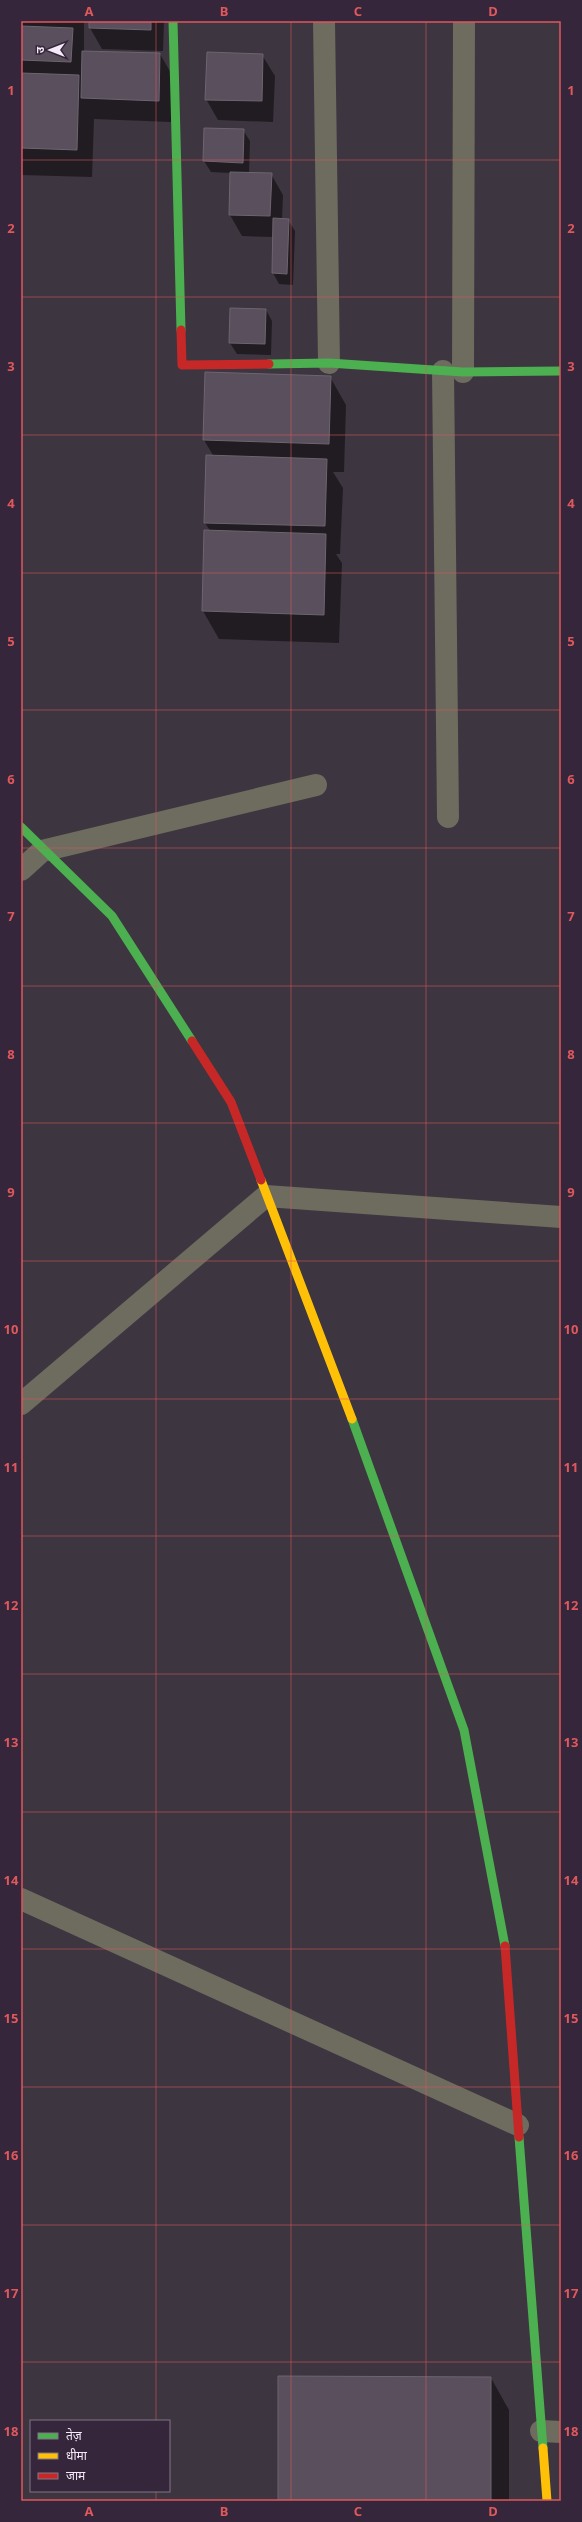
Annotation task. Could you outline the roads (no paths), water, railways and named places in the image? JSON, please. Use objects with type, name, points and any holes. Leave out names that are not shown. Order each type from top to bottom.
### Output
[{"type":"street","points":[[172,21],[182,364],[330,363],[453,372],[561,371]]},
{"type":"street","points":[[324,21],[330,363]]},
{"type":"street","points":[[448,818],[453,372],[464,21]]},
{"type":"street","points":[[21,870],[42,851],[316,786]]},
{"type":"street","points":[[21,827],[42,851],[112,916],[231,1102],[374,1476],[464,1730],[504,1934],[518,2125],[551,2431],[547,2501]]},
{"type":"street","points":[[21,1404],[266,1196],[561,1217]]},
{"type":"street","points":[[21,1898],[518,2125]]}]
